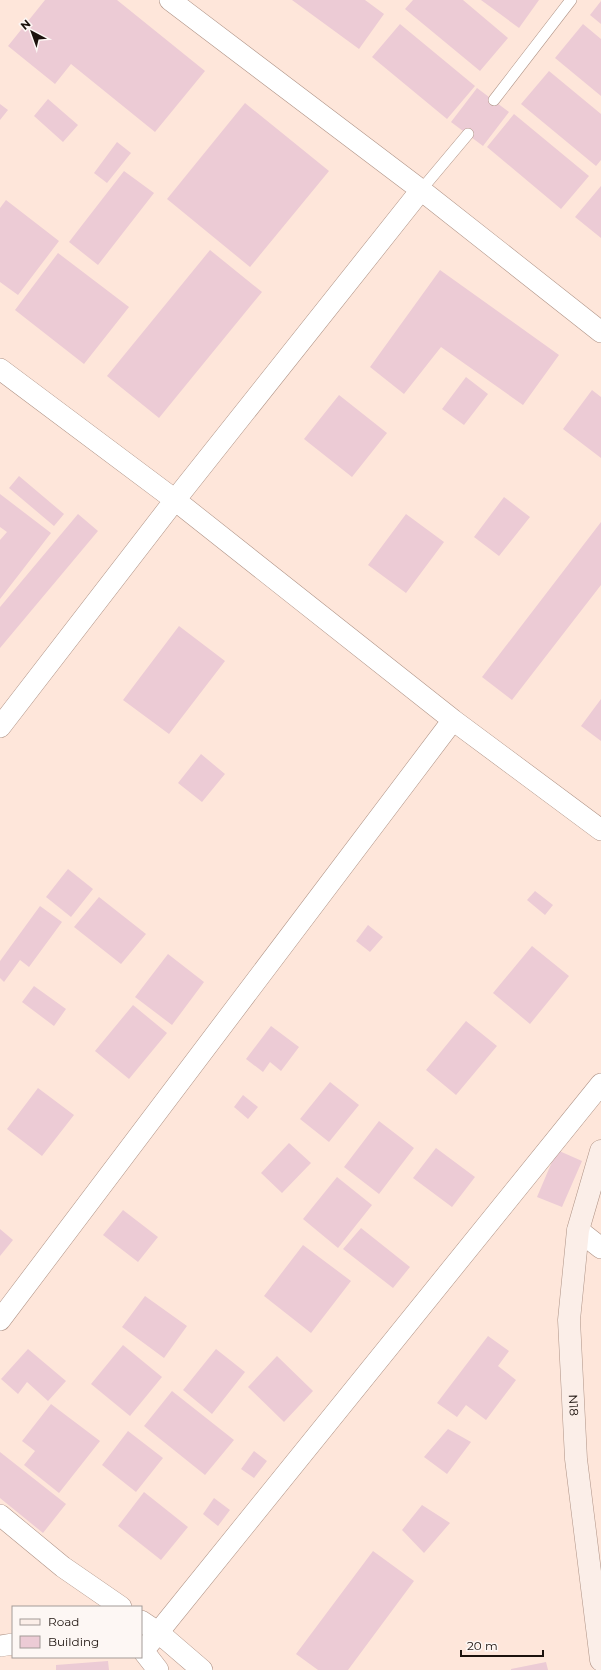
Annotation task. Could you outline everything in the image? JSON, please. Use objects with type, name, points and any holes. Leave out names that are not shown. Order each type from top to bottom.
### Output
[{"type":"main road","name":"N18","points":[[601,1151],[578,1230],[569,1320],[576,1458],[601,1660]]},
{"type":"street","points":[[170,0],[421,190],[601,332]]},
{"type":"street","points":[[0,727],[175,500],[421,190]]},
{"type":"street","points":[[0,369],[175,500],[453,720],[601,830]]},
{"type":"street","points":[[0,1320],[453,720]]},
{"type":"street","points":[[158,1670],[142,1649],[158,1633],[601,1084]]},
{"type":"street","points":[[578,1230],[601,1248]]},
{"type":"street","points":[[0,1515],[63,1567],[119,1606]]},
{"type":"street","points":[[142,1622],[158,1633],[202,1670]]},
{"type":"street","points":[[0,1646],[12,1644]]},
{"type":"lane","points":[[494,100],[571,0]]},
{"type":"lane","points":[[421,190],[468,134]]},
{"type":"building","points":[[45,0],[117,0],[205,71],[155,132],[71,64],[55,84],[8,46]]},
{"type":"building","points":[[292,0],[365,0],[384,14],[359,49]]},
{"type":"building","points":[[413,0],[463,0],[508,38],[480,71],[405,9]]},
{"type":"building","points":[[481,0],[539,0],[519,28]]},
{"type":"building","points":[[601,1],[601,24],[590,15]]},
{"type":"building","points":[[400,24],[475,86],[447,119],[372,57]]},
{"type":"building","points":[[583,24],[601,39],[601,96],[555,58]]},
{"type":"building","points":[[549,71],[601,114],[601,160],[596,166],[521,104]]},
{"type":"building","points":[[477,88],[509,112],[483,146],[451,122]]},
{"type":"building","points":[[48,99],[78,125],[63,142],[34,116]]},
{"type":"building","points":[[245,103],[329,171],[250,267],[167,199]]},
{"type":"building","points":[[0,104],[8,110],[0,120]]},
{"type":"building","points":[[514,114],[589,176],[561,209],[487,147]]},
{"type":"building","points":[[117,142],[131,153],[107,183],[94,173]]},
{"type":"building","points":[[124,171],[154,193],[98,265],[69,242]]},
{"type":"building","points":[[601,186],[601,238],[575,217]]},
{"type":"building","points":[[6,200],[59,241],[18,295],[0,282],[0,208]]},
{"type":"building","points":[[210,250],[262,292],[159,418],[107,376]]},
{"type":"building","points":[[58,253],[129,307],[84,364],[15,310]]},
{"type":"building","points":[[440,270],[559,355],[523,405],[441,347],[404,394],[370,367]]},
{"type":"building","points":[[466,377],[488,394],[464,425],[442,409]]},
{"type":"building","points":[[592,390],[601,397],[601,458],[563,429]]},
{"type":"building","points":[[339,395],[387,433],[352,477],[304,439]]},
{"type":"building","points":[[19,476],[64,514],[54,526],[9,488]]},
{"type":"building","points":[[0,494],[51,533],[0,599],[0,540],[7,532],[0,527]]},
{"type":"building","points":[[504,497],[530,517],[499,556],[474,537]]},
{"type":"building","points":[[78,514],[98,531],[0,648],[0,607]]},
{"type":"building","points":[[406,514],[444,542],[406,593],[368,565]]},
{"type":"building","points":[[601,522],[601,585],[512,700],[482,677]]},
{"type":"building","points":[[179,626],[225,661],[169,734],[123,700]]},
{"type":"building","points":[[601,699],[601,741],[581,726]]},
{"type":"building","points":[[201,754],[225,774],[202,802],[178,783]]},
{"type":"building","points":[[68,869],[93,889],[71,917],[46,897]]},
{"type":"building","points":[[535,891],[553,905],[545,915],[527,900]]},
{"type":"building","points":[[99,897],[146,934],[121,964],[74,927]]},
{"type":"building","points":[[40,906],[62,922],[29,967],[20,960],[4,982],[0,978],[0,961]]},
{"type":"building","points":[[368,925],[383,937],[370,952],[356,941]]},
{"type":"building","points":[[532,946],[569,976],[530,1024],[493,993]]},
{"type":"building","points":[[168,954],[204,982],[172,1025],[135,997]]},
{"type":"building","points":[[34,986],[66,1009],[54,1026],[22,1002]]},
{"type":"building","points":[[133,1005],[167,1033],[129,1079],[95,1051]]},
{"type":"building","points":[[466,1021],[497,1046],[456,1095],[426,1070]]},
{"type":"building","points":[[271,1026],[299,1047],[281,1071],[270,1062],[263,1072],[246,1059]]},
{"type":"building","points":[[330,1082],[359,1105],[329,1142],[300,1119]]},
{"type":"building","points":[[38,1088],[74,1115],[42,1156],[7,1129]]},
{"type":"building","points":[[243,1095],[258,1107],[248,1119],[234,1107]]},
{"type":"building","points":[[379,1121],[414,1148],[379,1194],[344,1167]]},
{"type":"building","points":[[289,1143],[311,1163],[282,1193],[261,1173]]},
{"type":"building","points":[[436,1148],[475,1177],[452,1207],[413,1178]]},
{"type":"building","points":[[557,1150],[582,1161],[562,1207],[537,1197]]},
{"type":"building","points":[[337,1177],[372,1205],[338,1248],[303,1219]]},
{"type":"building","points":[[123,1210],[158,1237],[138,1262],[103,1235]]},
{"type":"building","points":[[361,1228],[410,1267],[393,1288],[343,1249]]},
{"type":"building","points":[[0,1229],[13,1240],[0,1256]]},
{"type":"building","points":[[303,1245],[351,1281],[311,1333],[264,1296]]},
{"type":"building","points":[[145,1296],[187,1326],[164,1358],[122,1327]]},
{"type":"building","points":[[488,1336],[509,1351],[498,1366],[516,1380],[486,1420],[466,1405],[457,1417],[437,1403]]},
{"type":"building","points":[[123,1345],[162,1377],[130,1416],[91,1384]]},
{"type":"building","points":[[28,1349],[66,1381],[48,1401],[27,1382],[18,1394],[1,1379]]},
{"type":"building","points":[[216,1349],[245,1372],[212,1414],[183,1390]]},
{"type":"building","points":[[277,1356],[313,1391],[284,1422],[248,1387]]},
{"type":"building","points":[[172,1391],[234,1440],[205,1475],[144,1426]]},
{"type":"building","points":[[51,1404],[100,1441],[59,1493],[24,1465],[35,1451],[22,1441]]},
{"type":"building","points":[[448,1429],[471,1442],[447,1474],[424,1457]]},
{"type":"building","points":[[128,1431],[163,1458],[136,1492],[102,1465]]},
{"type":"building","points":[[254,1451],[267,1461],[254,1478],[241,1469]]},
{"type":"building","points":[[0,1452],[66,1504],[43,1533],[0,1498]]},
{"type":"building","points":[[144,1492],[188,1527],[161,1560],[118,1526]]},
{"type":"building","points":[[214,1498],[230,1510],[218,1526],[203,1514]]},
{"type":"building","points":[[422,1505],[450,1523],[424,1553],[402,1530]]},
{"type":"building","points":[[373,1551],[414,1581],[348,1670],[318,1670],[296,1654]]},
{"type":"building","points":[[108,1661],[109,1670],[56,1670],[56,1665]]},
{"type":"building","points":[[546,1662],[548,1670],[511,1670],[511,1669]]}]
